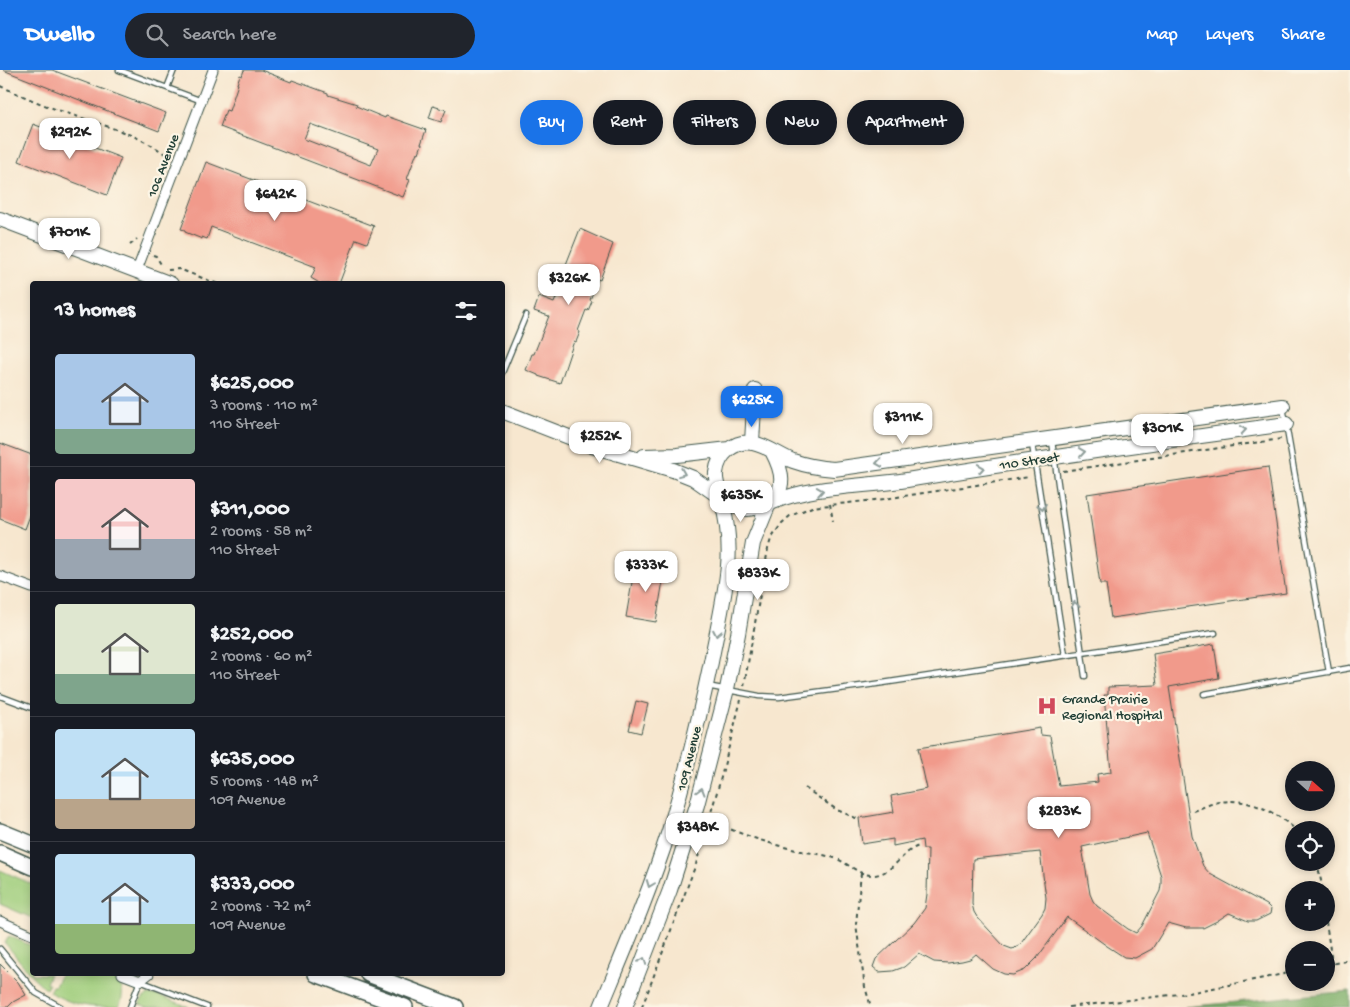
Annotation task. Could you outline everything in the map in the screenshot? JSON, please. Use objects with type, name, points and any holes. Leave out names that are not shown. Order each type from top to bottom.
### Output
[{"type":"main road","points":[[0,831],[30,843]]},
{"type":"main road","points":[[0,853],[30,866]]},
{"type":"main road","points":[[321,976],[405,1007]]},
{"type":"main road","points":[[373,976],[455,1007]]},
{"type":"street","name":"106 Avenue","points":[[137,270],[214,70]]},
{"type":"street","points":[[0,220],[164,281]]},
{"type":"street","points":[[752,442],[755,390]]},
{"type":"street","name":"110 Street","points":[[772,451],[802,464],[834,469],[1051,437],[1283,406]]},
{"type":"street","points":[[505,412],[618,454],[658,465],[692,478],[721,498],[737,507],[747,509],[771,504],[780,490],[782,480],[781,468],[772,451],[761,444],[752,442],[736,445],[722,455],[716,473],[716,482],[721,498]]},
{"type":"street","name":"110 Street","points":[[771,504],[801,494],[881,484],[1054,456],[1288,431]]},
{"type":"street","points":[[618,454],[655,457],[697,454],[729,449]]},
{"type":"street","name":"109 Avenue","points":[[602,1007],[668,832],[687,766],[706,686],[728,563],[728,533],[721,498]]},
{"type":"street","name":"109 Avenue","points":[[625,1007],[684,847],[707,772],[738,634],[750,556],[755,537],[771,504]]},
{"type":"street","points":[[0,576],[30,587]]},
{"type":"street","points":[[0,921],[30,934]]},
{"type":"lane","points":[[119,70],[202,101]]},
{"type":"lane","points":[[167,88],[174,70]]},
{"type":"lane","points":[[505,366],[526,315]]},
{"type":"lane","points":[[1283,406],[1329,672]]},
{"type":"lane","points":[[1051,437],[1085,676]]},
{"type":"lane","points":[[1031,440],[1065,655]]},
{"type":"lane","points":[[706,686],[768,697],[779,697],[1215,633]]},
{"type":"lane","points":[[1204,694],[1350,668]]},
{"type":"lane","points":[[0,696],[30,707]]},
{"type":"lane","points":[[0,949],[36,993],[61,1007]]},
{"type":"lane","points":[[130,1007],[140,978],[208,1007]]},
{"type":"path","points":[[0,86],[47,106],[129,134],[152,144],[169,157]]},
{"type":"path","points":[[168,270],[179,269],[210,281]]},
{"type":"path","points":[[1056,472],[1288,431]]},
{"type":"path","points":[[642,1007],[689,884],[709,820],[743,692],[765,559],[776,530],[790,516],[812,507],[884,499],[1037,476]]},
{"type":"path","points":[[830,504],[833,521]]},
{"type":"path","points":[[805,788],[837,810],[858,819]]},
{"type":"path","points":[[1193,811],[1219,802],[1232,801],[1264,808],[1285,821]]},
{"type":"path","points":[[709,820],[772,844],[837,859],[861,873],[875,875],[891,868],[911,850],[919,846]]},
{"type":"path","points":[[861,873],[856,924],[865,987],[871,1007]]},
{"type":"path","points":[[1335,962],[1350,960]]},
{"type":"path","points":[[1069,1007],[1188,993],[1285,974]]},
{"type":"green space","points":[[0,870],[30,883],[30,917],[0,904]]},
{"type":"green space","points":[[9,936],[30,945],[30,974],[5,943]]},
{"type":"green space","points":[[32,976],[49,976],[46,983],[49,984],[46,989]]},
{"type":"green space","points":[[60,976],[105,976],[114,979],[120,985],[122,994],[119,1007],[99,1007],[67,1001],[49,992],[52,986],[55,986]]},
{"type":"green space","points":[[1350,991],[1350,1007],[1185,1007]]},
{"type":"green space","points":[[148,995],[158,995],[189,1007],[148,1007],[139,1004]]},
{"type":"building","points":[[3,70],[52,70],[166,113],[159,131]]},
{"type":"building","points":[[244,70],[261,70],[357,104],[356,106],[385,118],[386,116],[426,130],[419,153],[417,152],[407,179],[410,180],[403,197],[220,127],[226,110],[229,111],[240,75],[242,76]],"holes":[[[310,124],[378,149],[371,165],[304,139]]]},
{"type":"building","points":[[433,106],[446,110],[441,122],[429,118]]},
{"type":"building","points":[[33,124],[121,158],[107,195],[19,161]]},
{"type":"building","points":[[206,162],[374,226],[367,243],[356,239],[340,281],[316,281],[311,278],[316,267],[211,227],[207,239],[202,237],[202,239],[181,229]]},
{"type":"building","points":[[580,229],[613,244],[600,280],[598,279],[590,300],[592,301],[588,311],[586,310],[578,331],[580,332],[576,342],[574,341],[560,383],[526,370],[549,316],[534,311],[539,297],[554,303],[568,268],[565,267]]},
{"type":"building","points":[[0,443],[30,454],[30,515],[25,529],[0,519]]},
{"type":"building","points":[[1268,467],[1286,593],[1111,618],[1106,584],[1100,584],[1087,494]]},
{"type":"building","points":[[635,565],[665,569],[656,622],[626,617]]},
{"type":"building","points":[[1214,644],[1219,678],[1169,687],[1192,836],[1203,866],[1210,874],[1267,905],[1271,909],[1270,914],[1256,921],[1248,921],[1229,913],[1203,928],[1186,928],[1168,923],[1152,949],[1135,958],[1124,957],[1067,917],[1037,958],[1025,970],[1013,975],[1004,974],[993,969],[976,954],[970,959],[948,963],[934,962],[919,954],[904,967],[893,971],[879,972],[873,967],[876,959],[914,923],[925,908],[928,849],[923,849],[922,840],[893,846],[893,839],[862,844],[859,818],[894,812],[891,796],[927,789],[918,748],[1040,728],[1041,735],[1050,736],[1059,786],[1098,782],[1097,774],[1111,772],[1104,695],[1108,695],[1108,687],[1157,685],[1153,654]],"holes":[[[1147,833],[1161,876],[1161,884],[1160,891],[1142,926],[1136,933],[1097,906],[1093,901],[1090,894],[1082,847]],[[1040,852],[1046,898],[1045,908],[1019,946],[1012,949],[1004,946],[974,912],[972,904],[973,859]]]},
{"type":"building","points":[[636,701],[648,704],[641,733],[629,730]]},
{"type":"building","points":[[0,964],[18,982],[26,995],[8,1007],[0,1007]]},
{"type":"place","name":"Grande Prairie Regional Hospital","points":[[1047,706]]}]
